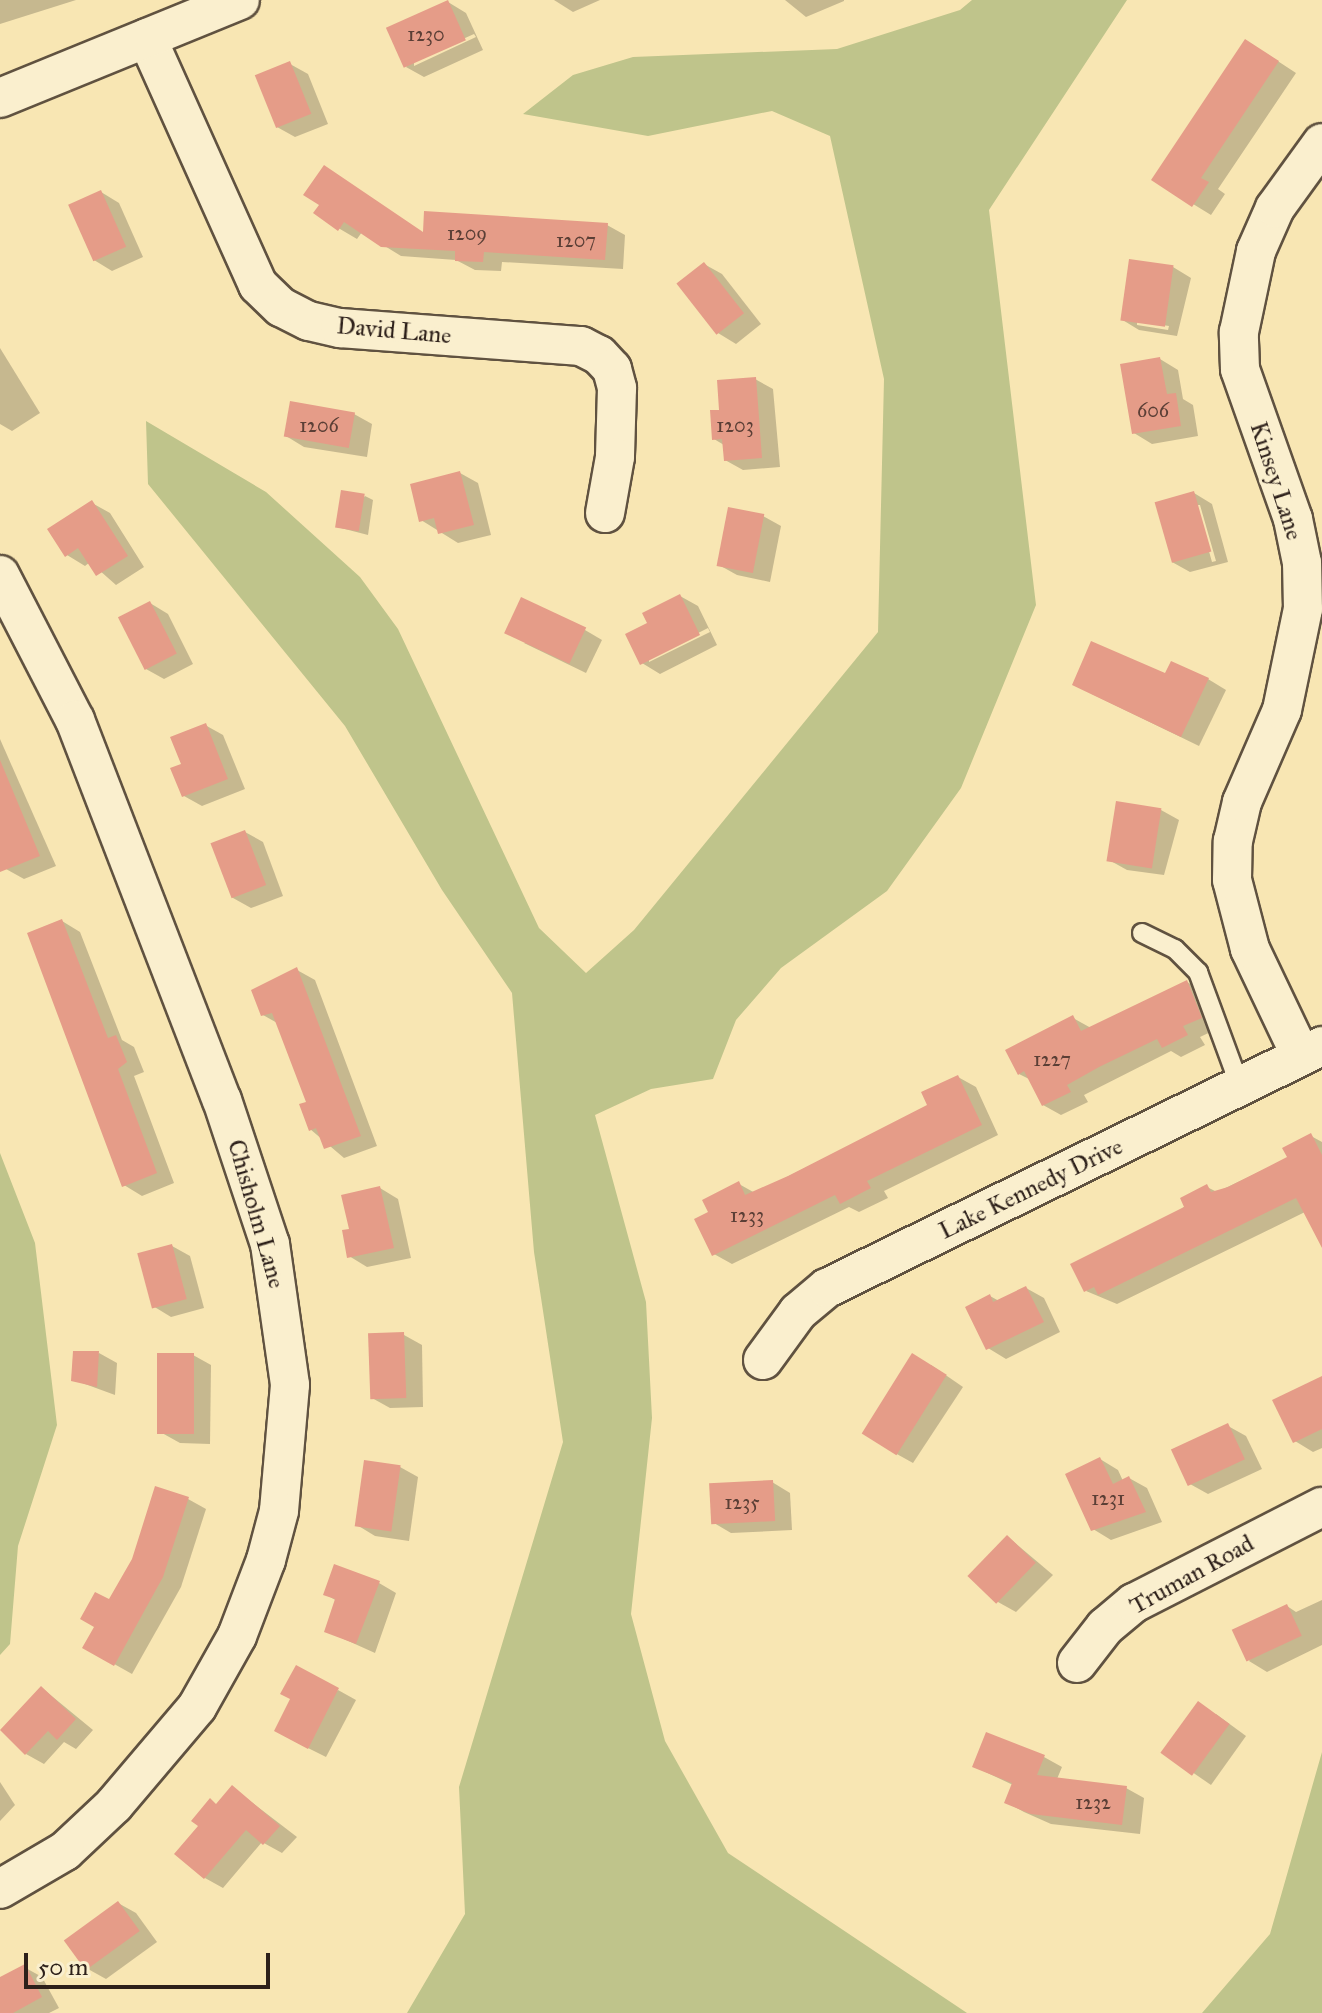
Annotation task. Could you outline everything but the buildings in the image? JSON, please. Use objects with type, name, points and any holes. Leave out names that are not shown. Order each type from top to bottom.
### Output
[{"type":"street","points":[[0,98],[240,0]]},
{"type":"street","name":"David Lane","points":[[147,38],[258,285],[281,307],[309,321],[340,328],[581,346],[599,355],[612,369],[617,388],[615,457],[605,513]]},
{"type":"street","name":"Kinsey Lane","points":[[1312,1051],[1250,949],[1232,880],[1233,841],[1242,802],[1282,710],[1303,609],[1302,563],[1293,519],[1240,369],[1239,332],[1256,251],[1275,208],[1322,143]]},
{"type":"street","name":"Chisholm Lane","points":[[0,575],[75,720],[222,1100],[270,1244],[284,1314],[290,1385],[279,1511],[266,1560],[237,1636],[197,1707],[94,1824],[65,1851],[0,1889]]},
{"type":"street","name":"Lake Kennedy Drive","points":[[763,1360],[798,1312],[827,1288],[1312,1051]]},
{"type":"street","name":"Truman Road","points":[[1077,1663],[1105,1627],[1134,1603],[1322,1507]]},
{"type":"lane","points":[[1142,933],[1175,949],[1198,972],[1240,1086]]},
{"type":"green space","points":[[972,0],[1127,0],[989,210],[1036,605],[961,788],[887,891],[781,968],[736,1020],[713,1079],[651,1089],[595,1115],[646,1302],[652,1418],[631,1614],[665,1741],[728,1853],[967,2013],[407,2013],[465,1914],[459,1787],[563,1442],[534,1252],[512,993],[442,890],[345,726],[148,484],[146,421],[266,492],[360,577],[398,629],[539,928],[586,973],[634,930],[878,632],[884,379],[830,136],[772,111],[648,136],[523,114],[573,75],[633,57],[837,49],[960,10]]},
{"type":"green space","points":[[0,1153],[35,1243],[57,1425],[18,1546],[10,1644],[0,1655]]},
{"type":"green space","points":[[1322,1752],[1322,2013],[1202,2013],[1270,1934]]}]
